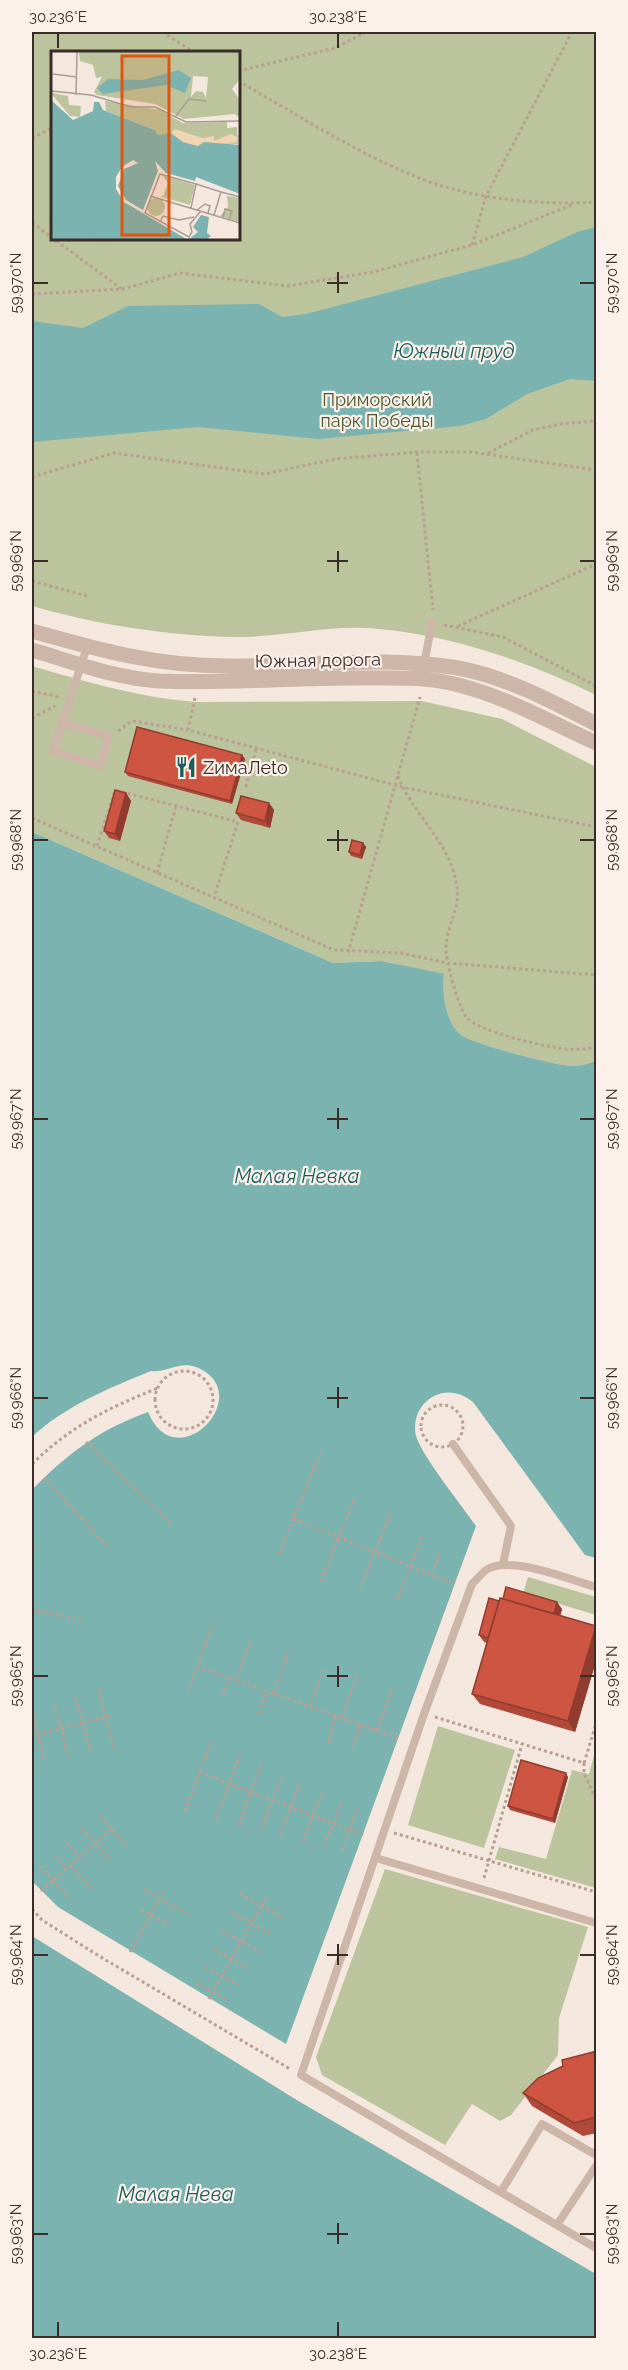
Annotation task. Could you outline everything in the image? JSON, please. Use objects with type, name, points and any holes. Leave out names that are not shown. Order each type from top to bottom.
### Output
[{"type":"street","name":"Южная дорога","points":[[32,631],[124,657],[187,664],[227,666],[357,662],[423,672],[467,687],[597,743]]},
{"type":"street","name":"Южная дорога","points":[[32,650],[122,676],[187,681],[331,678],[459,668],[548,699],[597,724]]},
{"type":"lane","points":[[423,672],[432,622]]},
{"type":"lane","points":[[62,723],[109,736],[99,766],[53,751],[62,723],[87,647]]},
{"type":"lane","points":[[187,664],[187,681]]},
{"type":"lane","points":[[453,1444],[511,1526],[503,1564]]},
{"type":"lane","points":[[597,1587],[524,1566],[503,1564],[486,1569],[472,1584],[424,1714],[301,2075],[597,2248]]},
{"type":"lane","points":[[376,1858],[597,1923]]},
{"type":"lane","points":[[501,2192],[542,2124],[597,2155]]},
{"type":"lane","points":[[557,2225],[597,2166]]},
{"type":"path","points":[[162,32],[192,51]]},
{"type":"path","points":[[240,71],[335,48],[366,32]]},
{"type":"path","points":[[472,245],[486,196],[572,32]]},
{"type":"path","points":[[240,82],[332,135],[412,176],[486,196],[574,204],[597,202]]},
{"type":"path","points":[[32,138],[51,128]]},
{"type":"path","points":[[32,294],[123,289],[180,273],[288,286],[373,272],[472,245],[574,204]]},
{"type":"path","points":[[32,223],[51,237]]},
{"type":"path","points":[[55,240],[123,289]]},
{"type":"path","points":[[486,454],[533,430],[560,424],[597,421]]},
{"type":"path","points":[[417,452],[433,608],[432,622],[502,637],[597,686]]},
{"type":"path","points":[[32,477],[114,453],[265,474],[335,459],[417,452],[486,454],[597,470]]},
{"type":"path","points":[[456,627],[597,564]]},
{"type":"path","points":[[32,581],[87,596]]},
{"type":"path","points":[[32,691],[70,699]]},
{"type":"path","points":[[348,953],[420,696]]},
{"type":"path","points":[[188,730],[195,698]]},
{"type":"path","points":[[32,718],[70,699]]},
{"type":"path","points":[[109,736],[132,721],[188,730],[402,787],[597,827]]},
{"type":"path","points":[[246,787],[256,749]]},
{"type":"path","points":[[398,776],[402,787],[441,848],[455,878],[458,907],[446,946],[448,963],[466,1017],[477,1027],[561,1048],[597,1047]]},
{"type":"path","points":[[97,846],[115,790],[238,822],[214,897]]},
{"type":"path","points":[[157,873],[176,806]]},
{"type":"path","points":[[32,818],[334,950],[348,953],[401,953],[448,963],[597,975]]},
{"type":"path","points":[[32,1464],[71,1429],[96,1414],[158,1388],[164,1379],[175,1373],[194,1373],[204,1380],[210,1388],[212,1400],[210,1412],[194,1427],[181,1428],[170,1425],[161,1418],[156,1407],[158,1388]]},
{"type":"path","points":[[449,1405],[460,1414],[464,1428],[460,1437],[453,1444],[438,1447],[423,1435],[422,1420],[426,1412],[434,1406],[449,1405]]},
{"type":"path","points":[[86,1442],[172,1524]]},
{"type":"path","points":[[279,1554],[322,1449]]},
{"type":"path","points":[[44,1478],[109,1548]]},
{"type":"path","points":[[321,1581],[354,1500]]},
{"type":"path","points":[[360,1589],[391,1513]]},
{"type":"path","points":[[294,1518],[454,1584]]},
{"type":"path","points":[[397,1600],[422,1537]]},
{"type":"path","points":[[32,1549],[37,1553]]},
{"type":"path","points":[[431,1575],[440,1554]]},
{"type":"path","points":[[32,1610],[86,1620]]},
{"type":"path","points":[[188,1692],[213,1623]]},
{"type":"path","points":[[236,1680],[251,1640]]},
{"type":"path","points":[[273,1693],[288,1652]]},
{"type":"path","points":[[197,1666],[398,1738]]},
{"type":"path","points":[[310,1706],[324,1666]]},
{"type":"path","points":[[342,1718],[357,1676]]},
{"type":"path","points":[[223,1696],[230,1677]]},
{"type":"path","points":[[377,1730],[393,1687]]},
{"type":"path","points":[[99,1690],[114,1749]]},
{"type":"path","points":[[259,1714],[267,1691]]},
{"type":"path","points":[[76,1698],[91,1752]]},
{"type":"path","points":[[55,1703],[69,1758]]},
{"type":"path","points":[[32,1711],[45,1763]]},
{"type":"path","points":[[424,1714],[584,1763]]},
{"type":"path","points":[[32,1736],[114,1715]]},
{"type":"path","points":[[329,1743],[336,1715]]},
{"type":"path","points":[[352,1750],[360,1724]]},
{"type":"path","points":[[597,1724],[584,1763],[584,1774],[597,1799]]},
{"type":"path","points":[[185,1811],[211,1742]]},
{"type":"path","points":[[481,1889],[522,1744]]},
{"type":"path","points":[[216,1819],[240,1755]]},
{"type":"path","points":[[238,1825],[261,1765]]},
{"type":"path","points":[[199,1772],[363,1835]]},
{"type":"path","points":[[261,1830],[282,1775]]},
{"type":"path","points":[[280,1835],[300,1783]]},
{"type":"path","points":[[303,1841],[322,1793]]},
{"type":"path","points":[[324,1846],[342,1803]]},
{"type":"path","points":[[342,1851],[357,1810]]},
{"type":"path","points":[[100,1816],[128,1848]]},
{"type":"path","points":[[82,1828],[111,1860]]},
{"type":"path","points":[[41,1891],[112,1828]]},
{"type":"path","points":[[385,1831],[597,1892]]},
{"type":"path","points":[[67,1843],[80,1857]]},
{"type":"path","points":[[55,1856],[92,1889]]},
{"type":"path","points":[[40,1866],[69,1898]]},
{"type":"path","points":[[143,1890],[187,1914]]},
{"type":"path","points":[[130,1953],[164,1891]]},
{"type":"path","points":[[240,1894],[283,1918]]},
{"type":"path","points":[[208,1999],[267,1896]]},
{"type":"path","points":[[32,1909],[42,1920],[99,1956],[301,2075]]},
{"type":"path","points":[[141,1910],[170,1925]]},
{"type":"path","points":[[231,1912],[272,1935]]},
{"type":"path","points":[[222,1931],[261,1952]]},
{"type":"path","points":[[214,1949],[250,1969]]},
{"type":"path","points":[[206,1967],[239,1985]]},
{"type":"path","points":[[197,1983],[228,2001]]},
{"type":"green space","name":"Приморский парк Победы","points":[[32,32],[596,32],[596,695],[518,661],[463,644],[407,632],[344,628],[256,636],[212,636],[160,632],[82,619],[32,606]]},
{"type":"green space","points":[[32,666],[134,693],[197,702],[422,701],[502,719],[596,767],[596,1061],[579,1066],[552,1063],[468,1039],[456,1029],[448,1015],[444,999],[444,975],[383,961],[333,963],[32,832]]},
{"type":"green space","points":[[528,1577],[596,1597],[596,1615],[523,1593]]},
{"type":"green space","points":[[438,1726],[515,1750],[484,1848],[408,1825]]},
{"type":"green space","points":[[596,1748],[596,1888],[495,1859],[499,1847],[546,1859],[572,1770],[589,1774]]},
{"type":"green space","points":[[385,1869],[588,1927],[559,2018],[558,2055],[511,2115],[500,2121],[472,2104],[445,2145],[322,2075],[316,2057]]},
{"type":"water","name":"Южный пруд","points":[[596,227],[596,381],[570,379],[527,394],[486,419],[460,426],[318,439],[198,427],[32,442],[32,321],[83,328],[128,306],[259,304],[282,317],[306,314],[523,257],[577,232]]},
{"type":"water","name":"Малая Невка","points":[[32,832],[333,963],[382,961],[444,974],[444,998],[448,1015],[461,1035],[468,1039],[552,1063],[579,1066],[596,1061],[596,1558],[585,1555],[473,1402],[460,1394],[450,1392],[434,1396],[425,1403],[416,1418],[416,1436],[434,1468],[476,1526],[286,2044],[58,1907],[32,1881],[32,1490],[58,1465],[85,1444],[114,1427],[148,1412],[161,1431],[177,1438],[193,1435],[207,1425],[216,1410],[219,1394],[213,1379],[196,1367],[184,1365],[151,1371],[73,1407],[32,1437]]},
{"type":"water","name":"Малая Нева","points":[[32,1936],[300,2102],[596,2274],[596,2338],[32,2338]]},
{"type":"building","name":"ZимаЛеtо","points":[[137,727],[242,755],[230,801],[125,772]]},
{"type":"building","points":[[115,790],[126,793],[115,834],[104,831]]},
{"type":"building","points":[[241,796],[269,803],[265,821],[236,813]]},
{"type":"building","points":[[352,840],[363,843],[360,855],[349,852]]},
{"type":"building","points":[[506,1587],[557,1602],[554,1614],[503,1599]]},
{"type":"building","points":[[489,1598],[499,1601],[488,1638],[479,1635]]},
{"type":"building","points":[[500,1598],[596,1626],[568,1721],[472,1694]]},
{"type":"building","points":[[521,1760],[566,1773],[553,1819],[508,1806]]},
{"type":"building","points":[[597,2051],[597,2117],[574,2123],[523,2093],[538,2078],[563,2066],[562,2060]]},
{"type":"place","name":"ZимаЛеtо","points":[[186,767]]}]
